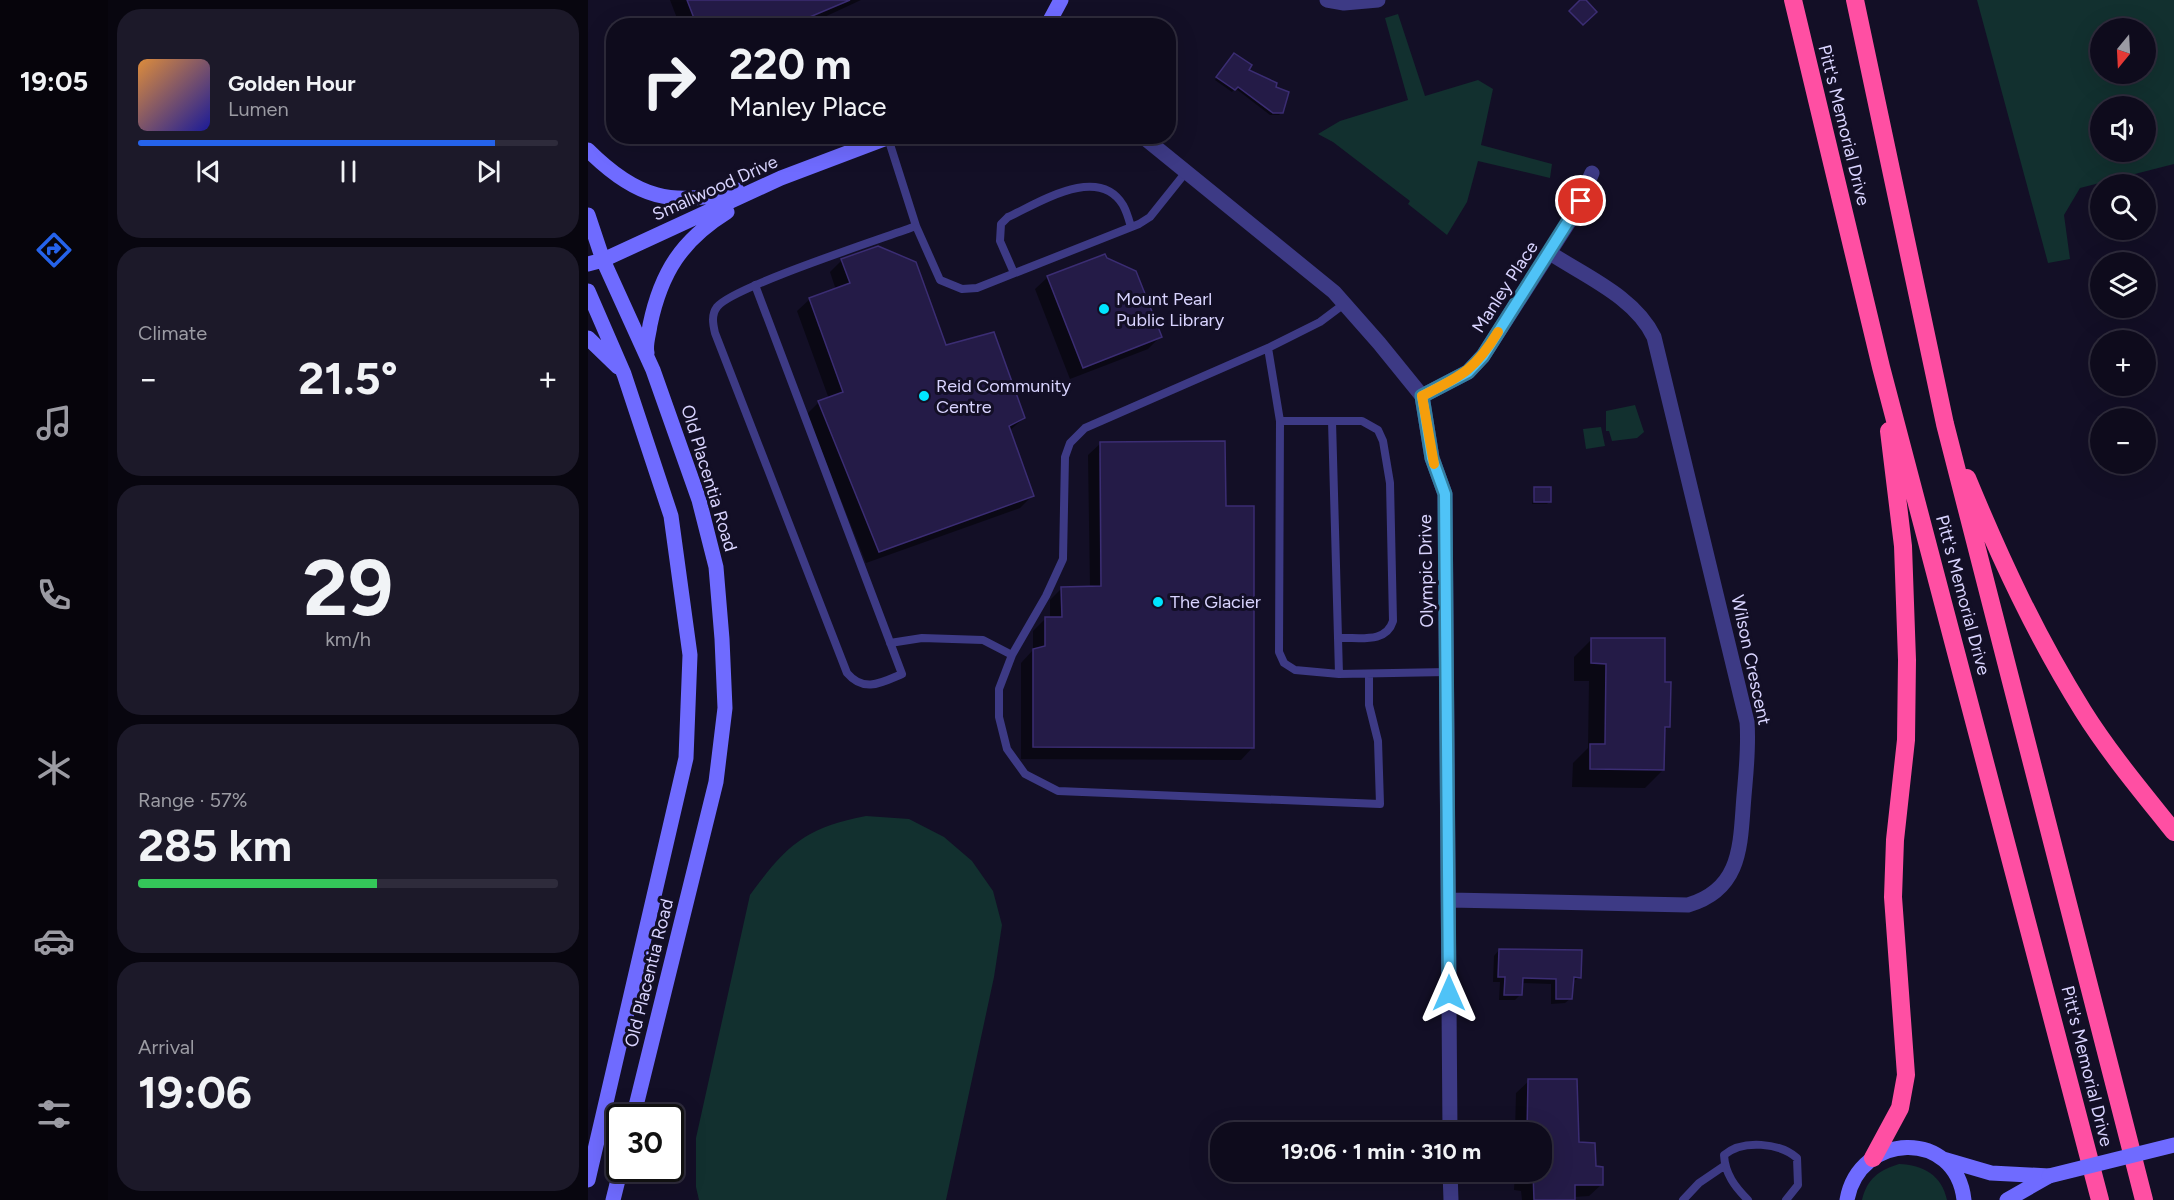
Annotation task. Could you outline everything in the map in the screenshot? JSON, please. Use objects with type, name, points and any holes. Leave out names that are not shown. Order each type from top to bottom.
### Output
[{"type":"highway","name":"Pitt's Memorial Drive","points":[[1793,0],[1881,367],[2100,1200]]},
{"type":"highway","name":"Pitt's Memorial Drive","points":[[1855,0],[1945,424],[2144,1200]]},
{"type":"highway","points":[[1873,1158],[1900,1108],[1906,1075],[1893,897],[1895,840],[1906,740],[1907,660],[1903,546],[1881,367]]},
{"type":"highway","points":[[1945,424],[2008,576],[2052,660],[2109,748],[2174,832]]},
{"type":"main road","points":[[1051,18],[1061,0]]},
{"type":"main road","name":"Smallwood Drive","points":[[588,264],[603,260],[781,178],[871,144]]},
{"type":"main road","points":[[588,150],[605,167],[638,188],[674,200],[704,199],[781,178]]},
{"type":"main road","points":[[653,370],[646,349],[653,310],[677,254],[700,228],[781,178]]},
{"type":"main road","name":"Old Placentia Road","points":[[588,215],[603,260],[653,370],[699,500],[716,567],[725,708],[716,782],[636,1104]]},
{"type":"main road","name":"Old Placentia Road","points":[[588,291],[624,374],[671,516],[690,655],[686,758],[588,1180]]},
{"type":"main road","points":[[588,338],[624,374]]},
{"type":"main road","points":[[2007,1200],[2049,1176],[2174,1145]]},
{"type":"main road","points":[[1841,1200],[1861,1169],[1873,1158],[1894,1148],[1910,1147],[1926,1150],[1941,1158],[1991,1173],[2049,1176]]},
{"type":"main road","points":[[1941,1158],[1956,1175],[1964,1200]]},
{"type":"main road","points":[[613,1200],[618,1182]]},
{"type":"main road","points":[[1847,1200],[1852,1184]]},
{"type":"street","points":[[1327,0],[1356,3],[1378,0]]},
{"type":"street","points":[[1152,144],[1344,304],[1422,396]]},
{"type":"street","name":"Manley Place","points":[[1422,396],[1459,377],[1476,365],[1574,214],[1592,173]]},
{"type":"street","name":"Wilson Crescent","points":[[1449,900],[1688,905],[1706,899],[1720,888],[1733,869],[1740,847],[1748,744],[1747,722],[1654,337],[1643,318],[1625,302],[1550,253]]},
{"type":"street","name":"Olympic Drive","points":[[1422,396],[1432,458],[1445,494],[1450,1122]]},
{"type":"street","points":[[1450,1182],[1451,1200]]},
{"type":"lane","points":[[892,144],[916,226],[934,272],[949,285],[962,289],[977,288],[1150,218],[1186,172]]},
{"type":"lane","points":[[1014,273],[1000,241],[998,232],[1001,224],[1008,217],[1076,186],[1094,187],[1118,199],[1124,206],[1131,227]]},
{"type":"lane","points":[[755,285],[902,674],[874,686],[854,681],[847,673],[715,333],[712,320],[716,308],[724,299],[755,285],[916,226]]},
{"type":"lane","points":[[1344,304],[1320,322],[1268,348],[1085,428],[1070,443],[1065,457],[1063,558],[1046,596],[1012,656],[999,689],[1001,731],[1007,749],[1025,774],[1044,786],[1058,791],[1380,804],[1378,741],[1370,705],[1369,674]]},
{"type":"lane","points":[[1268,348],[1280,421],[1279,652],[1284,663],[1295,670],[1339,674],[1447,672]]},
{"type":"lane","points":[[1280,421],[1362,421],[1378,430],[1383,441],[1390,483],[1393,621],[1390,631],[1382,637],[1338,638]]},
{"type":"lane","points":[[1332,422],[1339,674]]},
{"type":"lane","points":[[890,643],[922,638],[983,640],[1012,656]]},
{"type":"lane","points":[[1748,1200],[1732,1183],[1725,1166],[1724,1155],[1739,1147],[1774,1145],[1788,1150],[1797,1158],[1798,1185],[1786,1200]]},
{"type":"lane","points":[[1683,1200],[1699,1183],[1725,1166]]},
{"type":"green space","points":[[1977,0],[2174,0],[2174,164],[2135,174],[2090,174],[2090,185],[2080,188],[2064,215],[2070,259],[2048,263]]},
{"type":"green space","points":[[1398,14],[1425,96],[1478,80],[1493,89],[1481,145],[1552,164],[1550,178],[1478,161],[1467,202],[1447,235],[1408,204],[1410,201],[1333,142],[1318,134],[1340,121],[1408,100],[1385,18]]},
{"type":"green space","points":[[1635,405],[1644,432],[1637,438],[1612,441],[1609,431],[1606,431],[1606,411]]},
{"type":"green space","points":[[1601,427],[1605,446],[1586,449],[1583,429]]},
{"type":"green space","points":[[866,816],[909,819],[944,837],[972,861],[993,891],[1002,925],[994,977],[946,1200],[699,1200],[696,1187],[696,1138],[750,895],[775,864],[798,842],[827,827]]},
{"type":"green space","points":[[1899,1164],[1923,1169],[1930,1173],[1941,1184],[1947,1200],[1862,1200],[1867,1186],[1875,1176]]},
{"type":"building","points":[[687,0],[850,0],[807,18],[694,18]]},
{"type":"building","points":[[1580,0],[1586,0],[1597,12],[1583,25],[1569,11]]},
{"type":"building","points":[[1234,53],[1252,65],[1249,70],[1277,83],[1276,87],[1289,92],[1283,113],[1273,113],[1238,87],[1235,90],[1216,77]]},
{"type":"building","name":"Reid Community Centre","points":[[878,246],[916,262],[946,345],[994,332],[1025,418],[1009,426],[1034,496],[879,552],[818,401],[843,392],[809,298],[850,283],[841,259]]},
{"type":"building","points":[[1105,254],[1107,258],[1136,271],[1162,337],[1083,368],[1047,276]]},
{"type":"building","name":"The Glacier","points":[[1225,441],[1226,506],[1254,506],[1254,748],[1033,747],[1033,649],[1045,646],[1045,617],[1062,617],[1061,587],[1101,586],[1100,442]]},
{"type":"building","points":[[1534,487],[1551,487],[1551,502],[1534,502]]},
{"type":"building","points":[[1591,638],[1665,638],[1665,682],[1671,682],[1670,727],[1665,727],[1664,770],[1590,769],[1590,744],[1605,744],[1606,664],[1591,663]]},
{"type":"building","points":[[1499,949],[1582,950],[1581,978],[1574,977],[1572,999],[1556,999],[1556,979],[1523,978],[1522,995],[1504,995],[1505,977],[1498,977]]},
{"type":"building","points":[[1528,1079],[1577,1079],[1579,1142],[1595,1143],[1596,1166],[1603,1167],[1603,1185],[1575,1185],[1575,1200],[1534,1200],[1533,1182],[1552,1182],[1552,1122],[1527,1122]]},
{"type":"slow traffic","points":[[1434,464],[1422,396],[1468,372],[1483,356],[1498,332]]},
{"type":"place","name":"Mount Pearl Public Library","points":[[1104,309]]},
{"type":"place","name":"Reid Community Centre","points":[[924,396]]},
{"type":"place","name":"The Glacier","points":[[1158,602]]},
{"type":"route","points":[[1449,993],[1445,494],[1432,458],[1422,396],[1468,372],[1476,365],[1550,253],[1581,201]]}]
